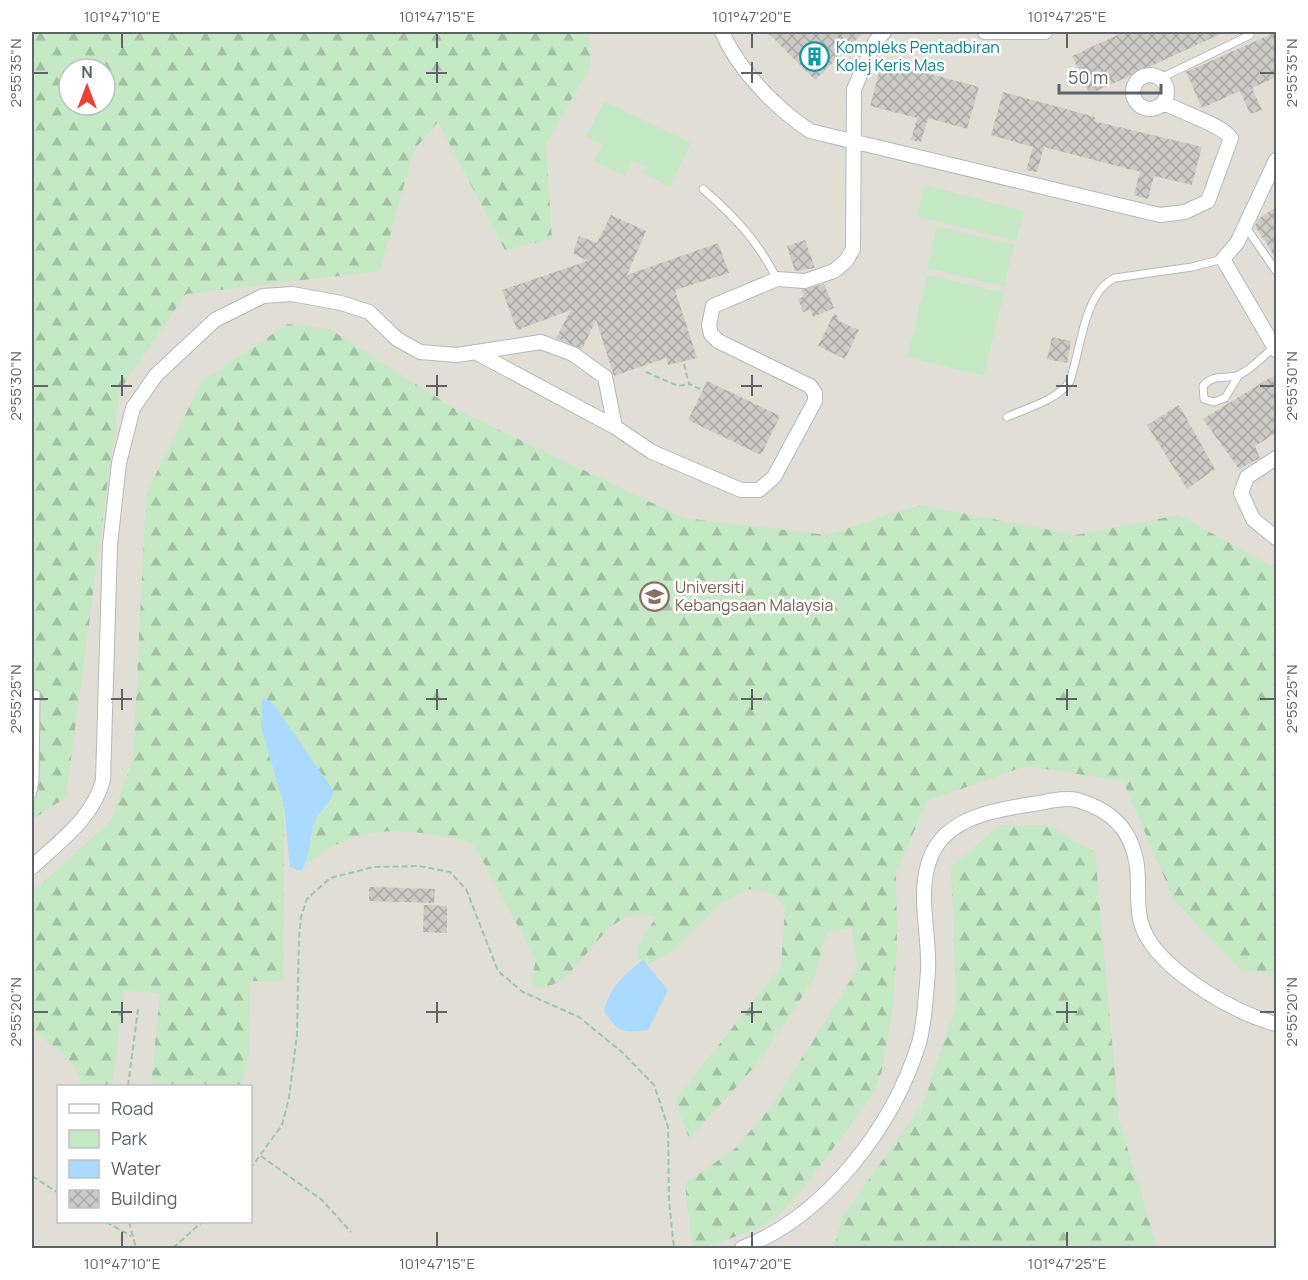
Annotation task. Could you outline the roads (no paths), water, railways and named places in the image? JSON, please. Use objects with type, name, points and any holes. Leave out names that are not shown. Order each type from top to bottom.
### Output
[{"type":"street","points":[[722,32],[729,48],[781,111],[810,131],[852,143],[1160,215],[1173,216],[1208,201],[1231,138],[1225,130],[1190,117],[1164,103]]},
{"type":"street","points":[[475,352],[615,428],[651,452],[741,490],[759,490],[774,477],[815,401],[814,393],[810,386],[718,341],[711,334],[709,325],[713,306],[777,279],[805,281],[834,271],[846,261],[853,249],[854,88],[875,42],[884,32]]},
{"type":"street","points":[[985,32],[1046,32]]},
{"type":"street","points":[[1144,76],[1161,78],[1167,87],[1164,103],[1148,110],[1138,105],[1133,94],[1135,83],[1144,76]]},
{"type":"street","points":[[1276,160],[1237,243],[1223,259],[1276,348]]},
{"type":"street","points":[[32,867],[80,824],[99,797],[103,780],[110,545],[118,463],[133,408],[156,375],[215,320],[263,296],[292,294],[341,303],[369,312],[397,339],[420,352],[457,355],[541,342],[573,354],[605,377],[615,428]]},
{"type":"street","points":[[1276,458],[1247,477],[1241,493],[1252,519],[1276,538]]},
{"type":"street","points":[[742,1248],[765,1239],[812,1206],[854,1162],[886,1115],[919,1041],[928,968],[925,885],[931,855],[947,836],[969,819],[991,811],[1074,799],[1108,812],[1130,837],[1137,865],[1138,910],[1147,936],[1174,969],[1215,996],[1265,1021],[1276,1024]]},
{"type":"lane","points":[[1161,78],[1250,35]]},
{"type":"lane","points":[[704,189],[740,221],[762,250],[777,279]]},
{"type":"lane","points":[[1245,226],[1276,271]]},
{"type":"lane","points":[[1007,417],[1059,393],[1070,382],[1085,327],[1099,289],[1105,282],[1115,278],[1192,267],[1223,259]]},
{"type":"lane","points":[[1239,375],[1214,377],[1207,381],[1203,386],[1204,399],[1214,402],[1225,398],[1239,375],[1276,348]]},
{"type":"lane","points":[[32,795],[35,781],[36,694]]},
{"type":"water","points":[[265,698],[274,705],[334,791],[316,819],[307,860],[301,871],[290,867],[284,806],[261,727],[262,700]]},
{"type":"water","points":[[643,960],[668,990],[648,1030],[633,1032],[622,1030],[604,1011],[606,1003],[619,982]]},
{"type":"place","name":"Kompleks Pentadbiran Kolej Keris Mas","points":[[815,56]]},
{"type":"place","name":"Universiti Kebangsaan Malaysia","points":[[654,596]]}]
